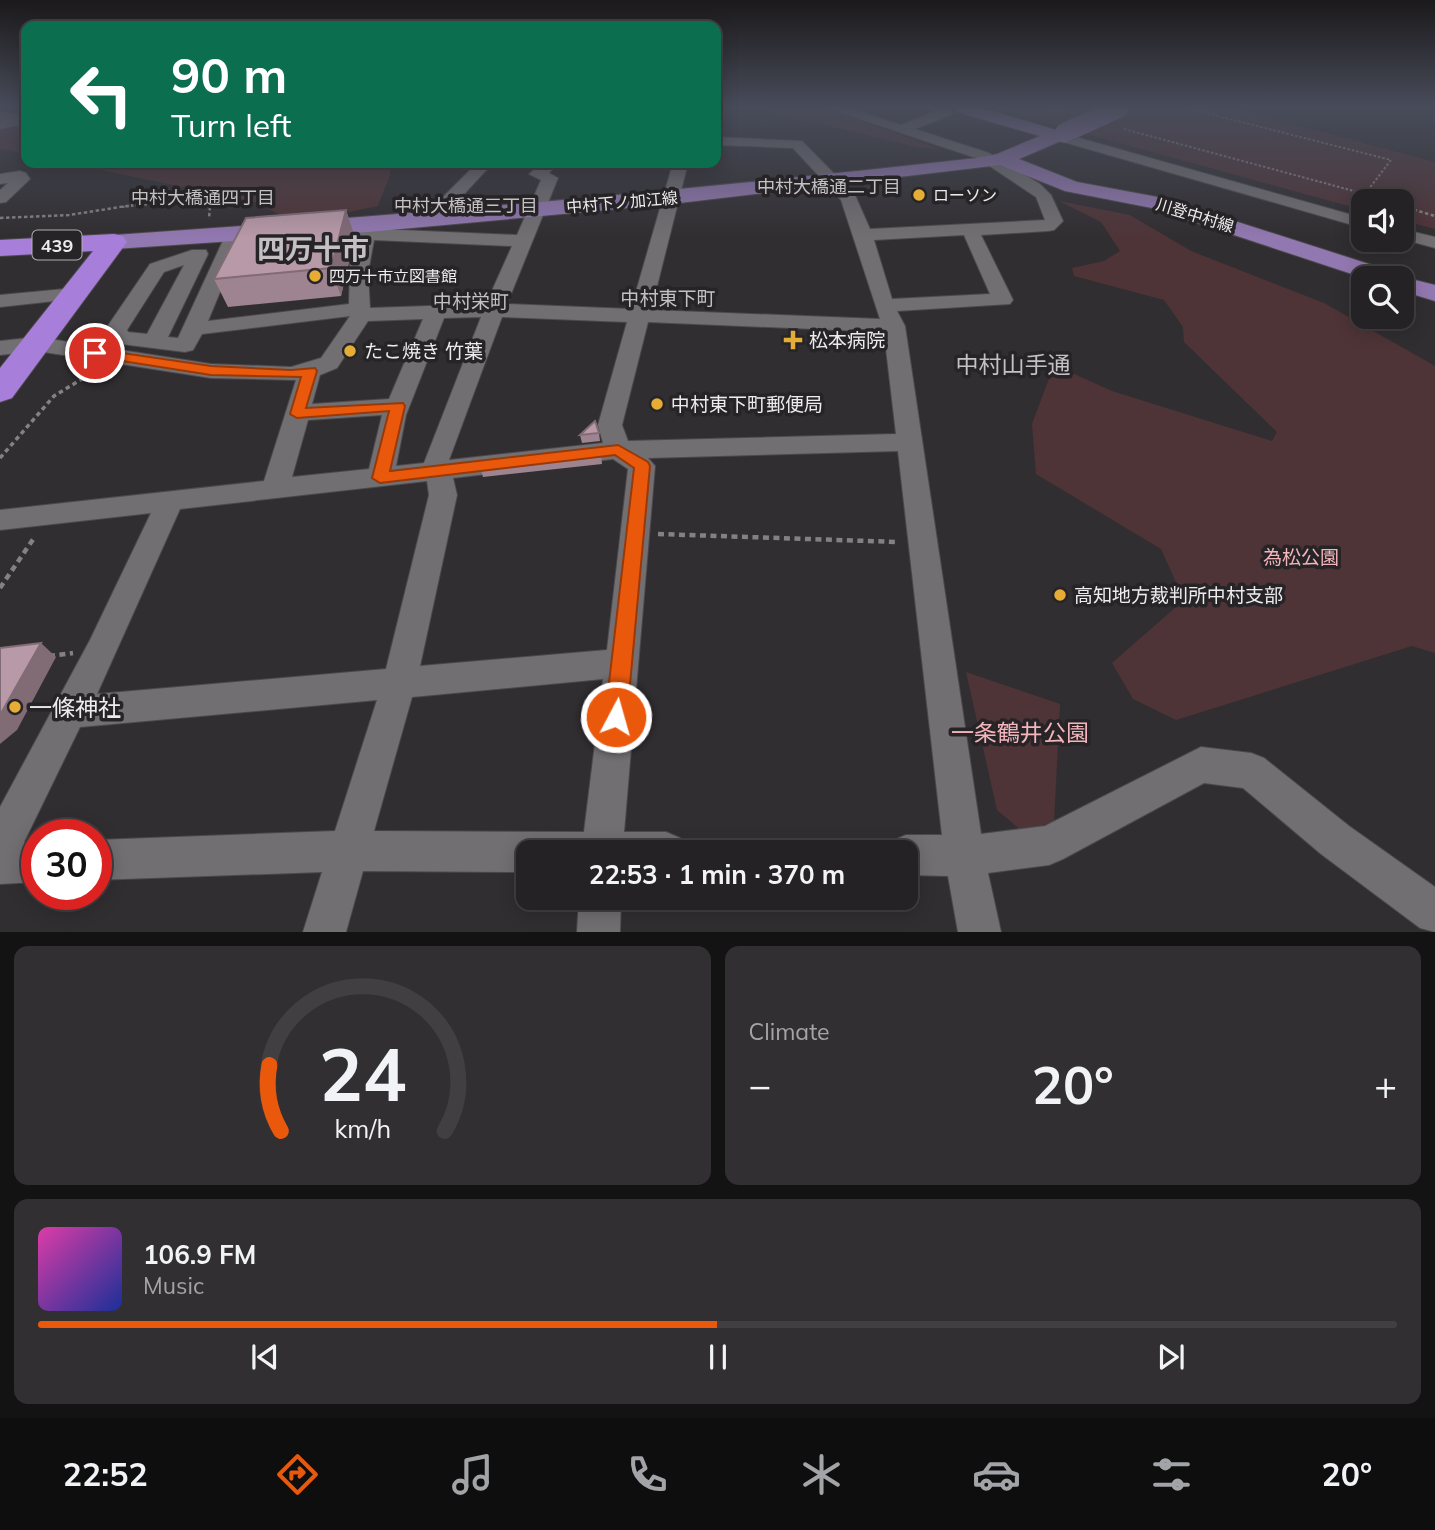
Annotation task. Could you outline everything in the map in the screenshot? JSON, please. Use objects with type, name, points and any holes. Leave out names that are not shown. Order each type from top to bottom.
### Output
[{"type":"highway","name":"439","points":[[0,248],[114,242]]},
{"type":"highway","name":"439","points":[[0,391],[114,242]]},
{"type":"main road","name":"中村下ノ加江線","points":[[114,242],[235,234],[368,230],[431,219],[671,198],[997,160],[1015,151]]},
{"type":"main road","name":"川登中村線","points":[[997,160],[1072,187],[1156,202],[1351,266]]},
{"type":"main road","points":[[1414,287],[1435,293]]},
{"type":"street","points":[[804,151],[849,199],[898,337],[921,543],[964,856],[979,932]]},
{"type":"street","points":[[863,234],[1048,226],[1054,221],[1043,195],[1034,187],[997,160],[968,151]]},
{"type":"street","points":[[1139,151],[1351,219]]},
{"type":"street","points":[[431,219],[480,168]]},
{"type":"street","points":[[324,932],[399,684],[443,495],[436,459],[494,310],[550,178],[537,174],[545,168]]},
{"type":"street","points":[[603,840],[642,466],[618,450],[610,425],[680,168]]},
{"type":"street","points":[[0,179],[22,178],[0,198]]},
{"type":"street","points":[[0,348],[37,344],[211,371],[291,374],[310,371],[335,358],[360,312],[355,290],[368,230],[523,241]]},
{"type":"street","points":[[194,329],[360,312],[494,310],[639,315],[889,316],[1003,300],[970,230]]},
{"type":"street","points":[[154,342],[199,254],[157,268],[116,330],[121,338],[154,342],[186,345],[235,234]]},
{"type":"street","points":[[1414,237],[1435,243]]},
{"type":"street","points":[[138,297],[178,293]]},
{"type":"street","points":[[0,300],[75,294]]},
{"type":"street","points":[[382,471],[398,406],[436,312]]},
{"type":"street","points":[[275,489],[310,371]]},
{"type":"street","points":[[297,414],[398,406]]},
{"type":"street","points":[[0,520],[275,489],[382,471],[439,471],[662,446],[908,442]]},
{"type":"street","points":[[0,848],[102,649],[170,501]]},
{"type":"street","points":[[71,712],[621,663]]},
{"type":"street","points":[[918,855],[964,856],[1049,845],[1201,765],[1251,771],[1335,840],[1435,913]]},
{"type":"street","points":[[112,859],[348,851],[516,852]]},
{"type":"street","points":[[0,864],[21,863]]},
{"type":"street","points":[[598,932],[599,910]]},
{"type":"path","points":[[1207,151],[1351,190]]},
{"type":"path","points":[[1357,151],[1391,160],[1369,189]]},
{"type":"path","points":[[0,218],[69,215],[145,203],[170,202],[210,206],[210,216],[200,237]]},
{"type":"path","points":[[1414,210],[1435,216]]},
{"type":"path","points":[[0,458],[54,396],[119,356]]},
{"type":"path","points":[[0,588],[50,515]]},
{"type":"path","points":[[634,534],[921,543]]},
{"type":"path","points":[[38,657],[102,649]]},
{"type":"green space","points":[[1150,151],[1396,151],[1435,162],[1435,229],[1414,223],[1414,189],[1351,189],[1351,207]]},
{"type":"green space","points":[[91,168],[390,168],[390,175],[378,206],[296,223],[255,202]]},
{"type":"green space","name":"為松公園","points":[[1059,201],[1130,215],[1191,251],[1324,303],[1351,318],[1351,329],[1370,329],[1435,366],[1435,653],[1412,646],[1176,720],[1133,699],[1112,663],[1184,600],[1161,549],[1036,474],[1032,424],[1054,365],[1112,391],[1272,441],[1277,432],[1184,342],[1183,327],[1164,300],[1074,276],[1072,268],[1104,261],[1120,251],[1101,222]]},
{"type":"green space","name":"一条鶴井公園","points":[[966,672],[1060,704],[1054,822],[1022,831],[997,810]]},
{"type":"building","points":[[346,210],[331,268],[214,279],[246,218]]},
{"type":"building","points":[[595,421],[599,433],[580,435]]},
{"type":"building","points":[[601,455],[601,456],[481,469]]},
{"type":"building","points":[[41,643],[0,715],[0,648]]},
{"type":"place","name":"ローソン","points":[[919,195]]},
{"type":"place","name":"四万十市立図書館","points":[[315,276]]},
{"type":"place","name":"松本病院","points":[[793,340]]},
{"type":"place","name":"たこ焼き 竹葉","points":[[350,351]]},
{"type":"place","name":"中村東下町郵便局","points":[[657,404]]},
{"type":"place","name":"高知地方裁判所中村支部","points":[[1060,595]]},
{"type":"place","name":"一條神社","points":[[15,707]]},
{"type":"district","name":"中村大橋通二丁目","points":[[829,186]]},
{"type":"district","name":"中村大橋通四丁目","points":[[203,197]]},
{"type":"district","name":"中村大橋通三丁目","points":[[466,205]]},
{"type":"district","name":"四万十市","points":[[313,248]]},
{"type":"district","name":"中村東下町","points":[[668,298]]},
{"type":"district","name":"中村栄町","points":[[471,301]]},
{"type":"district","name":"中村山手通","points":[[1013,364]]},
{"type":"route","points":[[95,353],[211,371],[291,374],[310,371],[297,414],[398,406],[380,478],[618,450],[642,466],[616,717]]}]
